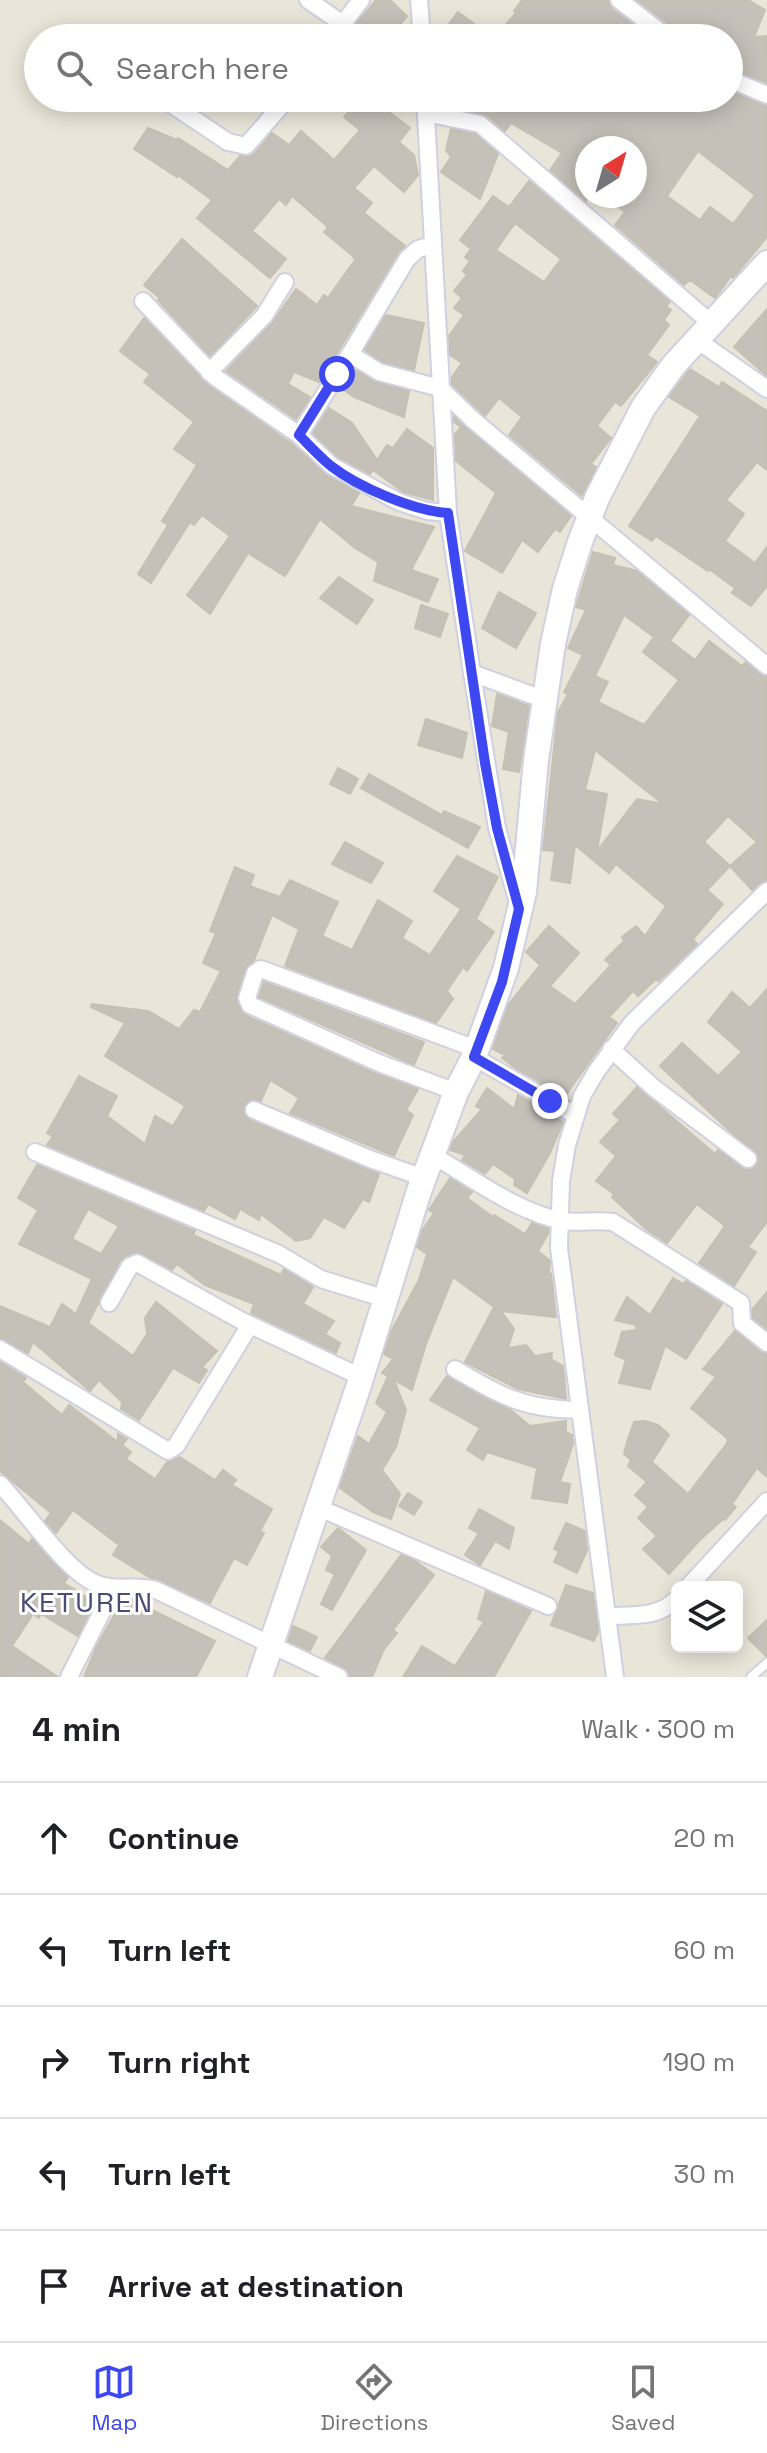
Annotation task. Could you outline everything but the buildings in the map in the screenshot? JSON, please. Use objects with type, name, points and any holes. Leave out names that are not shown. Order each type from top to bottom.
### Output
[{"type":"street","points":[[308,0],[343,24],[361,0]]},
{"type":"street","points":[[419,0],[421,24]]},
{"type":"street","points":[[619,0],[650,24]]},
{"type":"street","points":[[743,85],[767,95]]},
{"type":"street","points":[[183,112],[228,142],[246,146],[276,112]]},
{"type":"street","points":[[426,112],[430,386],[438,512],[472,673],[497,828],[519,909]]},
{"type":"street","points":[[444,112],[480,124],[767,389]]},
{"type":"street","points":[[299,435],[407,259],[426,247]]},
{"type":"street","points":[[260,1677],[261,1639],[299,1566],[317,1507],[348,1372],[413,1174],[432,1155],[445,1087],[502,982],[524,892],[536,760],[553,644],[565,589],[590,517],[643,408],[673,366],[767,263]]},
{"type":"street","points":[[209,372],[264,316],[285,282]]},
{"type":"street","points":[[143,301],[196,354],[209,372],[299,435],[337,470],[399,502],[438,512]]},
{"type":"street","points":[[350,354],[379,372],[430,386],[767,666]]},
{"type":"street","points":[[472,673],[545,700]]},
{"type":"street","points":[[615,1677],[613,1616],[580,1410],[559,1248],[566,1221],[563,1169],[582,1096],[632,1023],[767,891]]},
{"type":"street","points":[[445,1087],[379,1063],[250,1005],[247,998],[255,973],[261,969],[464,1047],[575,1115]]},
{"type":"street","points":[[614,1051],[654,1088],[748,1159]]},
{"type":"street","points":[[254,1110],[413,1174]]},
{"type":"street","points":[[35,1152],[279,1254],[321,1279],[374,1295]]},
{"type":"street","points":[[432,1155],[528,1209],[566,1221],[613,1222],[741,1303],[742,1323],[767,1343]]},
{"type":"street","points":[[109,1303],[130,1266],[137,1263],[250,1325],[348,1372]]},
{"type":"street","points":[[0,1349],[168,1451],[176,1446],[250,1325]]},
{"type":"street","points":[[455,1369],[497,1395],[554,1410],[580,1410]]},
{"type":"street","points":[[0,1484],[69,1563],[93,1583],[114,1588],[144,1587],[156,1590],[339,1677]]},
{"type":"street","points":[[694,1581],[767,1501]]},
{"type":"street","points":[[317,1507],[548,1606]]},
{"type":"street","points":[[69,1677],[114,1588]]},
{"type":"street","points":[[613,1616],[665,1610],[671,1604]]},
{"type":"lane","points":[[751,1677],[767,1663]]},
{"type":"district","name":"KETUREN","points":[[87,1602]]},
{"type":"route","points":[[337,374],[299,435],[332,466],[355,480],[399,502],[427,511],[448,513],[485,763],[497,828],[519,909],[502,982],[474,1057],[550,1101]]}]
